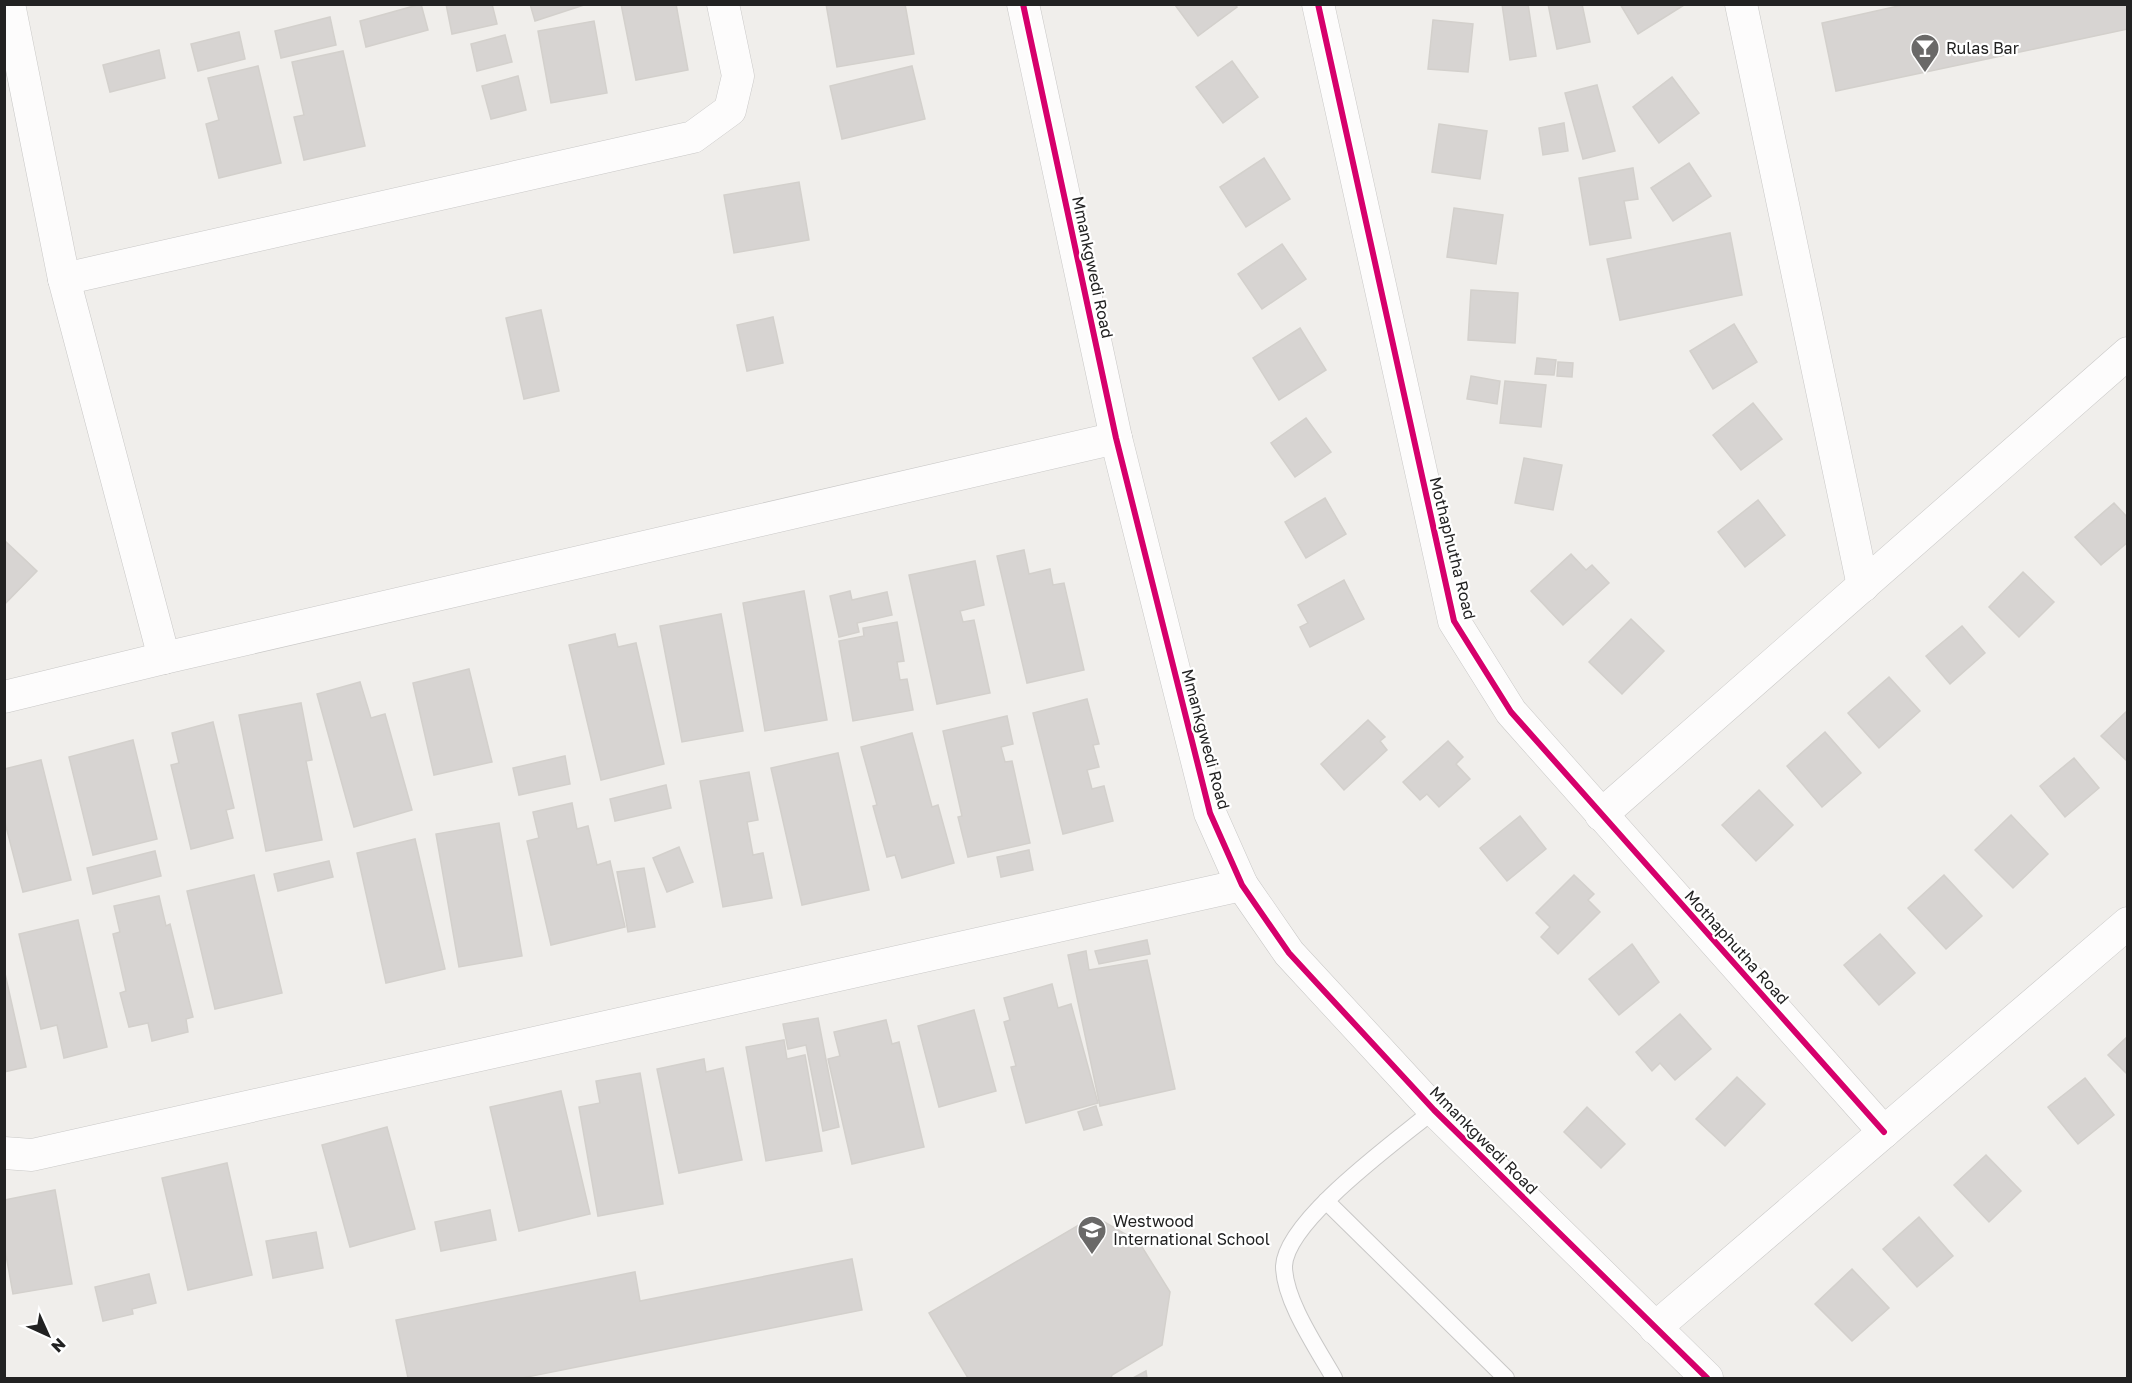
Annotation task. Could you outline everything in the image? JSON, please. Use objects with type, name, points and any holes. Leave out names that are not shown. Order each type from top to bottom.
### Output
[{"type":"street","points":[[9,4],[64,279],[164,658]]},
{"type":"street","points":[[64,279],[693,137],[730,110],[738,76],[723,4]]},
{"type":"street","name":"Mmankgwedi Road","points":[[1023,4],[1116,438],[1210,813],[1242,885],[1289,953],[1434,1110],[1655,1328],[1698,1376]]},
{"type":"street","name":"Mothaphutha Road","points":[[1318,4],[1454,621],[1511,712],[1884,1132]]},
{"type":"street","points":[[1741,4],[1863,586]]},
{"type":"street","points":[[1601,815],[2127,353]]},
{"type":"street","points":[[4,697],[1116,438]]},
{"type":"street","points":[[4,1153],[32,1155],[1242,885]]},
{"type":"street","points":[[1655,1328],[2127,923]]},
{"type":"lane","points":[[1334,1378],[1289,1293],[1284,1266],[1288,1246],[1301,1226],[1326,1201],[1434,1110]]},
{"type":"lane","points":[[1326,1201],[1506,1378]]},
{"type":"building","points":[[421,4],[428,30],[366,47],[360,21]]},
{"type":"building","points":[[446,4],[492,4],[497,24],[452,34]]},
{"type":"building","points":[[530,4],[587,4],[535,21]]},
{"type":"building","points":[[621,4],[676,4],[688,70],[636,80]]},
{"type":"building","points":[[826,4],[905,4],[914,54],[837,67]]},
{"type":"building","points":[[1235,4],[1237,7],[1198,36],[1175,5]]},
{"type":"building","points":[[1502,4],[1528,4],[1536,56],[1510,60]]},
{"type":"building","points":[[1548,4],[1582,4],[1590,42],[1557,49]]},
{"type":"building","points":[[1620,4],[1684,4],[1684,5],[1638,34]]},
{"type":"building","points":[[1907,4],[2128,4],[2128,29],[1836,91],[1822,23]]},
{"type":"building","points":[[330,17],[336,45],[281,58],[275,31]]},
{"type":"building","points":[[1433,20],[1473,24],[1468,72],[1428,69]]},
{"type":"building","points":[[594,21],[607,93],[551,103],[538,31]]},
{"type":"building","points":[[239,32],[245,59],[198,71],[191,44]]},
{"type":"building","points":[[505,35],[512,62],[477,71],[471,44]]},
{"type":"building","points":[[159,50],[165,78],[110,92],[103,65]]},
{"type":"building","points":[[343,51],[365,146],[304,160],[294,117],[304,115],[292,62]]},
{"type":"building","points":[[1232,61],[1258,97],[1223,123],[1196,87]]},
{"type":"building","points":[[258,66],[281,163],[219,178],[206,124],[219,120],[208,78]]},
{"type":"building","points":[[912,66],[925,119],[842,139],[830,86]]},
{"type":"building","points":[[518,76],[526,110],[491,119],[482,86]]},
{"type":"building","points":[[1672,77],[1699,113],[1659,143],[1633,107]]},
{"type":"building","points":[[1597,85],[1615,151],[1583,159],[1565,93]]},
{"type":"building","points":[[1564,123],[1568,151],[1543,155],[1539,128]]},
{"type":"building","points":[[1439,124],[1487,131],[1480,179],[1432,172]]},
{"type":"building","points":[[1264,158],[1290,199],[1246,227],[1220,187]]},
{"type":"building","points":[[1689,163],[1711,196],[1673,221],[1651,188]]},
{"type":"building","points":[[1633,168],[1638,199],[1624,201],[1631,238],[1590,245],[1579,178]]},
{"type":"building","points":[[799,182],[809,240],[734,253],[724,195]]},
{"type":"building","points":[[1454,208],[1503,215],[1496,264],[1447,257]]},
{"type":"building","points":[[1730,233],[1742,295],[1620,320],[1607,259]]},
{"type":"building","points":[[1282,244],[1306,279],[1262,309],[1238,274]]},
{"type":"building","points":[[1471,290],[1518,293],[1515,343],[1468,340]]},
{"type":"building","points":[[541,310],[559,391],[524,399],[506,318]]},
{"type":"building","points":[[773,317],[783,363],[747,371],[737,325]]},
{"type":"building","points":[[1734,324],[1757,362],[1713,389],[1690,351]]},
{"type":"building","points":[[1300,328],[1326,370],[1279,400],[1253,358]]},
{"type":"building","points":[[1537,358],[1556,360],[1554,375],[1535,374]]},
{"type":"building","points":[[1558,362],[1573,363],[1572,377],[1557,376]]},
{"type":"building","points":[[1471,376],[1500,381],[1497,404],[1467,399]]},
{"type":"building","points":[[1505,381],[1546,385],[1541,427],[1500,423]]},
{"type":"building","points":[[1753,403],[1782,439],[1741,470],[1713,435]]},
{"type":"building","points":[[1306,418],[1331,452],[1295,477],[1271,443]]},
{"type":"building","points":[[1524,458],[1562,465],[1553,510],[1515,503]]},
{"type":"building","points":[[1325,498],[1346,534],[1306,558],[1285,522]]},
{"type":"building","points":[[1758,500],[1785,535],[1745,567],[1718,532]]},
{"type":"building","points":[[2114,503],[2128,518],[2128,542],[2101,565],[2075,537]]},
{"type":"building","points":[[4,540],[37,571],[4,605]]},
{"type":"building","points":[[1024,550],[1029,574],[1050,569],[1053,585],[1064,583],[1084,670],[1027,683],[997,556]]},
{"type":"building","points":[[1571,554],[1586,570],[1592,565],[1609,583],[1563,625],[1531,591]]},
{"type":"building","points":[[975,561],[984,605],[960,611],[963,622],[974,620],[990,693],[937,704],[909,575]]},
{"type":"building","points":[[2023,572],[2054,602],[2019,637],[1989,607]]},
{"type":"building","points":[[1344,580],[1364,619],[1310,647],[1300,627],[1308,623],[1298,605]]},
{"type":"building","points":[[804,591],[827,720],[765,731],[743,603]]},
{"type":"building","points":[[850,591],[852,600],[887,592],[892,615],[857,623],[859,632],[839,637],[830,596]]},
{"type":"building","points":[[721,614],[743,731],[682,742],[660,626]]},
{"type":"building","points":[[1631,619],[1664,651],[1622,694],[1589,662]]},
{"type":"building","points":[[897,622],[904,661],[897,662],[900,680],[907,679],[913,710],[853,721],[839,641],[864,636],[863,628]]},
{"type":"building","points":[[1962,626],[1985,653],[1950,684],[1926,656]]},
{"type":"building","points":[[615,634],[618,647],[636,643],[664,764],[601,780],[569,645]]},
{"type":"building","points":[[469,669],[492,762],[434,775],[413,683]]},
{"type":"building","points":[[1889,677],[1920,711],[1879,748],[1848,713]]},
{"type":"building","points":[[360,682],[371,718],[385,714],[412,810],[354,827],[317,694]]},
{"type":"building","points":[[1087,699],[1099,744],[1093,745],[1099,767],[1087,770],[1092,789],[1104,786],[1113,821],[1063,834],[1033,713]]},
{"type":"building","points":[[301,703],[312,760],[306,761],[322,840],[266,851],[239,715]]},
{"type":"building","points":[[2128,710],[2128,762],[2101,736]]},
{"type":"building","points":[[1007,716],[1013,744],[1001,747],[1005,762],[1012,761],[1030,843],[968,857],[958,817],[962,816],[943,731]]},
{"type":"building","points":[[1368,720],[1385,737],[1380,741],[1387,750],[1344,790],[1321,764]]},
{"type":"building","points":[[213,722],[234,808],[226,810],[233,838],[191,849],[171,765],[179,763],[172,733]]},
{"type":"building","points":[[1825,732],[1861,773],[1822,807],[1787,766]]},
{"type":"building","points":[[912,733],[932,807],[938,805],[954,863],[902,878],[895,855],[887,857],[873,806],[877,805],[861,747]]},
{"type":"building","points":[[133,740],[157,839],[93,855],[69,757]]},
{"type":"building","points":[[1448,741],[1463,757],[1456,764],[1470,779],[1439,807],[1427,794],[1420,800],[1403,782]]},
{"type":"building","points":[[838,753],[869,890],[802,905],[771,768]]},
{"type":"building","points":[[565,756],[570,784],[519,795],[513,768]]},
{"type":"building","points":[[2074,758],[2099,788],[2065,817],[2040,786]]},
{"type":"building","points":[[41,760],[71,880],[23,892],[4,819],[4,769]]},
{"type":"building","points":[[749,772],[758,820],[747,822],[753,855],[763,853],[772,898],[723,907],[700,781]]},
{"type":"building","points":[[666,785],[671,808],[615,821],[610,799]]},
{"type":"building","points":[[1759,790],[1793,825],[1756,861],[1722,825]]},
{"type":"building","points":[[572,803],[577,829],[588,826],[597,865],[610,861],[625,927],[551,945],[527,841],[539,838],[533,812]]},
{"type":"building","points":[[2011,815],[2048,854],[2013,888],[1975,850]]},
{"type":"building","points":[[1520,816],[1546,849],[1507,881],[1480,848]]},
{"type":"building","points":[[499,823],[522,956],[459,967],[436,834]]},
{"type":"building","points":[[415,839],[445,969],[386,983],[357,853]]},
{"type":"building","points":[[679,847],[693,882],[667,892],[653,858]]},
{"type":"building","points":[[1029,850],[1033,870],[1001,877],[997,857]]},
{"type":"building","points":[[155,851],[161,876],[93,894],[87,868]]},
{"type":"building","points":[[329,861],[333,877],[278,891],[274,874]]},
{"type":"building","points":[[644,868],[655,927],[628,932],[617,872]]},
{"type":"building","points":[[254,875],[282,993],[215,1009],[187,891]]},
{"type":"building","points":[[1574,875],[1594,894],[1588,900],[1600,912],[1558,954],[1541,937],[1550,927],[1536,913]]},
{"type":"building","points":[[1944,875],[1982,916],[1946,949],[1908,908]]},
{"type":"building","points":[[159,896],[166,926],[170,924],[193,1017],[186,1019],[188,1032],[152,1041],[148,1023],[129,1027],[120,993],[126,991],[113,934],[120,932],[114,906]]},
{"type":"building","points":[[78,920],[107,1047],[64,1058],[57,1025],[41,1029],[19,934]]},
{"type":"building","points":[[1880,934],[1915,973],[1879,1005],[1844,965]]},
{"type":"building","points":[[1147,940],[1150,954],[1099,964],[1095,951]]},
{"type":"building","points":[[1632,944],[1659,982],[1619,1015],[1589,979]]},
{"type":"building","points":[[1086,951],[1089,970],[1147,960],[1175,1089],[1100,1106],[1068,955]]},
{"type":"building","points":[[4,969],[26,1067],[4,1072]]},
{"type":"building","points":[[1052,984],[1058,1008],[1071,1004],[1098,1103],[1026,1123],[1011,1067],[1016,1066],[1004,1022],[1010,1020],[1004,998]]},
{"type":"building","points":[[974,1010],[996,1091],[939,1107],[918,1026]]},
{"type":"building","points":[[1680,1014],[1711,1049],[1675,1080],[1660,1063],[1652,1071],[1636,1052]]},
{"type":"building","points":[[818,1018],[839,1127],[823,1131],[806,1045],[788,1049],[783,1024]]},
{"type":"building","points":[[886,1020],[892,1044],[899,1042],[924,1147],[852,1164],[828,1059],[840,1056],[834,1032]]},
{"type":"building","points":[[2128,1036],[2128,1075],[2108,1055]]},
{"type":"building","points":[[784,1040],[787,1059],[805,1055],[822,1151],[766,1161],[746,1047]]},
{"type":"building","points":[[704,1059],[706,1072],[723,1068],[742,1160],[679,1173],[657,1069]]},
{"type":"building","points":[[640,1073],[663,1204],[598,1216],[579,1107],[600,1103],[596,1081]]},
{"type":"building","points":[[1737,1077],[1765,1104],[1725,1146],[1696,1119]]},
{"type":"building","points":[[2085,1078],[2114,1115],[2078,1144],[2048,1107]]},
{"type":"building","points":[[561,1091],[590,1214],[519,1231],[490,1107]]},
{"type":"building","points":[[1096,1106],[1102,1125],[1084,1130],[1078,1112]]},
{"type":"building","points":[[1587,1107],[1625,1144],[1601,1168],[1564,1132]]},
{"type":"building","points":[[387,1127],[415,1229],[350,1247],[322,1145]]},
{"type":"building","points":[[1986,1155],[2021,1191],[1989,1222],[1954,1185]]},
{"type":"building","points":[[227,1163],[252,1275],[188,1290],[162,1178]]},
{"type":"building","points":[[55,1190],[72,1284],[13,1294],[4,1244],[4,1200]]},
{"type":"building","points":[[490,1210],[496,1240],[441,1251],[435,1222]]},
{"type":"building","points":[[1094,1216],[1139,1242],[1170,1292],[1162,1345],[1112,1375],[1111,1378],[968,1378],[929,1313]]},
{"type":"building","points":[[1919,1217],[1953,1256],[1917,1287],[1883,1249]]},
{"type":"building","points":[[316,1232],[323,1268],[273,1278],[266,1241]]},
{"type":"building","points":[[852,1259],[862,1310],[522,1378],[408,1378],[396,1320],[635,1272],[640,1301]]},
{"type":"building","points":[[1852,1269],[1889,1308],[1852,1341],[1815,1304]]},
{"type":"building","points":[[149,1274],[156,1303],[132,1309],[133,1314],[103,1321],[95,1287]]},
{"type":"building","points":[[1146,1371],[1147,1378],[1133,1378]]},
{"type":"cycle path","points":[[1023,4],[1116,438],[1210,813],[1242,885],[1289,953],[1434,1110],[1707,1378]]},
{"type":"cycle path","points":[[1318,4],[1454,621],[1511,712],[1884,1132]]},
{"type":"place","name":"Rulas Bar","points":[[1925,74]]},
{"type":"place","name":"Westwood International School","points":[[1092,1256]]}]
